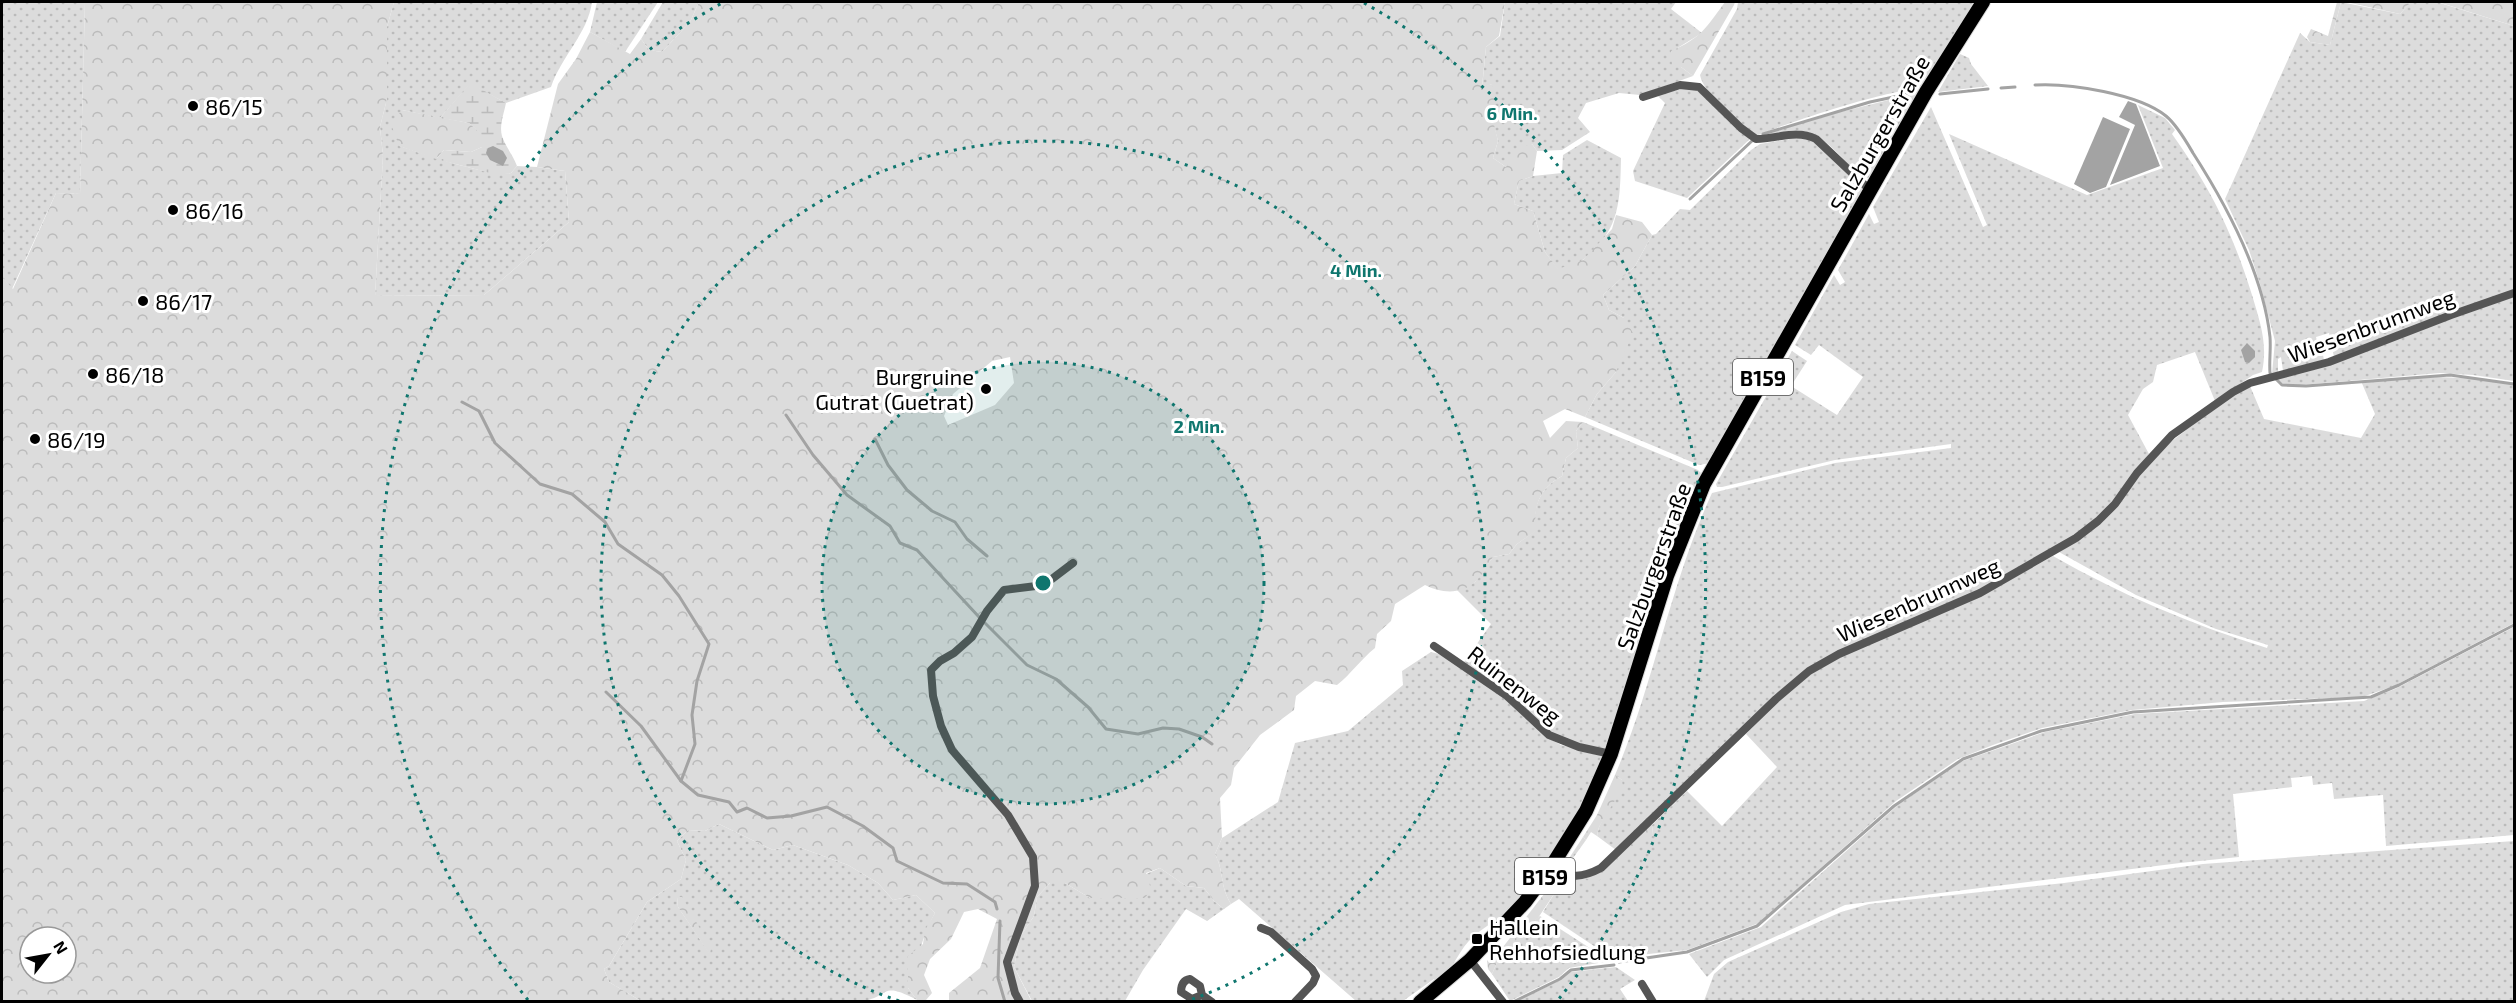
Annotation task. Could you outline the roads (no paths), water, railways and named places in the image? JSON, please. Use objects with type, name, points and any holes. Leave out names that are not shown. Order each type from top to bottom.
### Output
[{"type":"main road","name":"Salzburgerstraße","points":[[1420,1002],[1470,960],[1525,902],[1551,867],[1586,811],[1611,754],[1667,576],[1691,511],[1723,448],[1931,83],[1983,2]]},
{"type":"street","points":[[1643,97],[1680,85],[1699,87],[1741,128],[1756,139],[1796,133],[1806,134],[1816,139],[1870,190]]},
{"type":"street","name":"Wiesenbrunnweg","points":[[1551,867],[1567,875],[1580,876],[1602,868],[1776,699],[1809,671],[1855,646],[1980,593],[2076,538],[2098,522],[2115,504],[2154,452],[2172,435],[2233,392],[2250,383],[2329,362],[2514,293]]},
{"type":"street","points":[[1020,1002],[1015,993],[1007,962],[1035,886],[1033,858],[1008,815],[952,750],[941,726],[933,696],[931,670],[972,637],[987,611],[1004,590],[1044,585],[1072,563]]},
{"type":"street","name":"Ruinenweg","points":[[1434,646],[1507,696],[1549,735],[1564,742],[1611,754]]},
{"type":"street","points":[[1261,928],[1271,932],[1312,969],[1316,976],[1313,983],[1295,1002]]},
{"type":"street","points":[[1470,960],[1503,1002]]},
{"type":"street","points":[[1642,984],[1653,1002]]},
{"type":"street","points":[[1202,995],[1212,1002]]},
{"type":"waterway","points":[[2035,85],[2085,88],[2122,96],[2154,108],[2174,124],[2218,195],[2252,265],[2266,313],[2270,337],[2270,373],[2282,385],[2306,386],[2450,375],[2514,384]]},
{"type":"waterway","points":[[2001,88],[2015,87]]},
{"type":"waterway","points":[[1940,94],[1988,89]]},
{"type":"waterway","points":[[1763,134],[1870,102],[1917,92]]},
{"type":"waterway","points":[[1690,199],[1753,140]]},
{"type":"waterway","points":[[462,402],[479,411],[495,443],[540,484],[572,494],[605,522],[618,544],[662,575],[679,596],[709,644],[697,681],[692,715],[695,744],[681,781]]},
{"type":"waterway","points":[[786,415],[813,455],[847,495],[890,526],[900,543],[917,550],[979,617]]},
{"type":"waterway","points":[[875,439],[888,465],[907,490],[932,511],[955,522],[967,539],[987,556]]},
{"type":"waterway","points":[[985,623],[1027,665],[1056,679],[1088,707],[1106,729],[1138,734],[1163,728],[1179,729],[1202,737],[1212,744]]},
{"type":"waterway","points":[[1619,962],[1687,952],[1757,926],[1894,806],[1963,759],[2041,731],[2133,712],[2371,697],[2399,685],[2514,625]]},
{"type":"waterway","points":[[606,692],[641,726],[681,781],[698,795],[729,802],[737,812],[747,808],[767,818],[791,816],[827,807],[863,826],[893,848],[897,861],[943,883],[967,884],[995,902],[997,909]]},
{"type":"waterway","points":[[1000,921],[998,978],[1005,1002]]},
{"type":"waterway","points":[[1513,1002],[1560,979],[1571,970],[1614,965]]},
{"type":"place","name":"86/15","points":[[193,106]]},
{"type":"place","name":"86/16","points":[[173,210]]},
{"type":"place","name":"86/17","points":[[143,301]]},
{"type":"place","name":"86/18","points":[[93,374]]},
{"type":"place","name":"Burgruine Gutrat (Guetrat)","points":[[986,389]]},
{"type":"place","name":"86/19","points":[[35,439]]},
{"type":"place","name":"Hallein Rehhofsiedlung","points":[[1477,939]]}]
